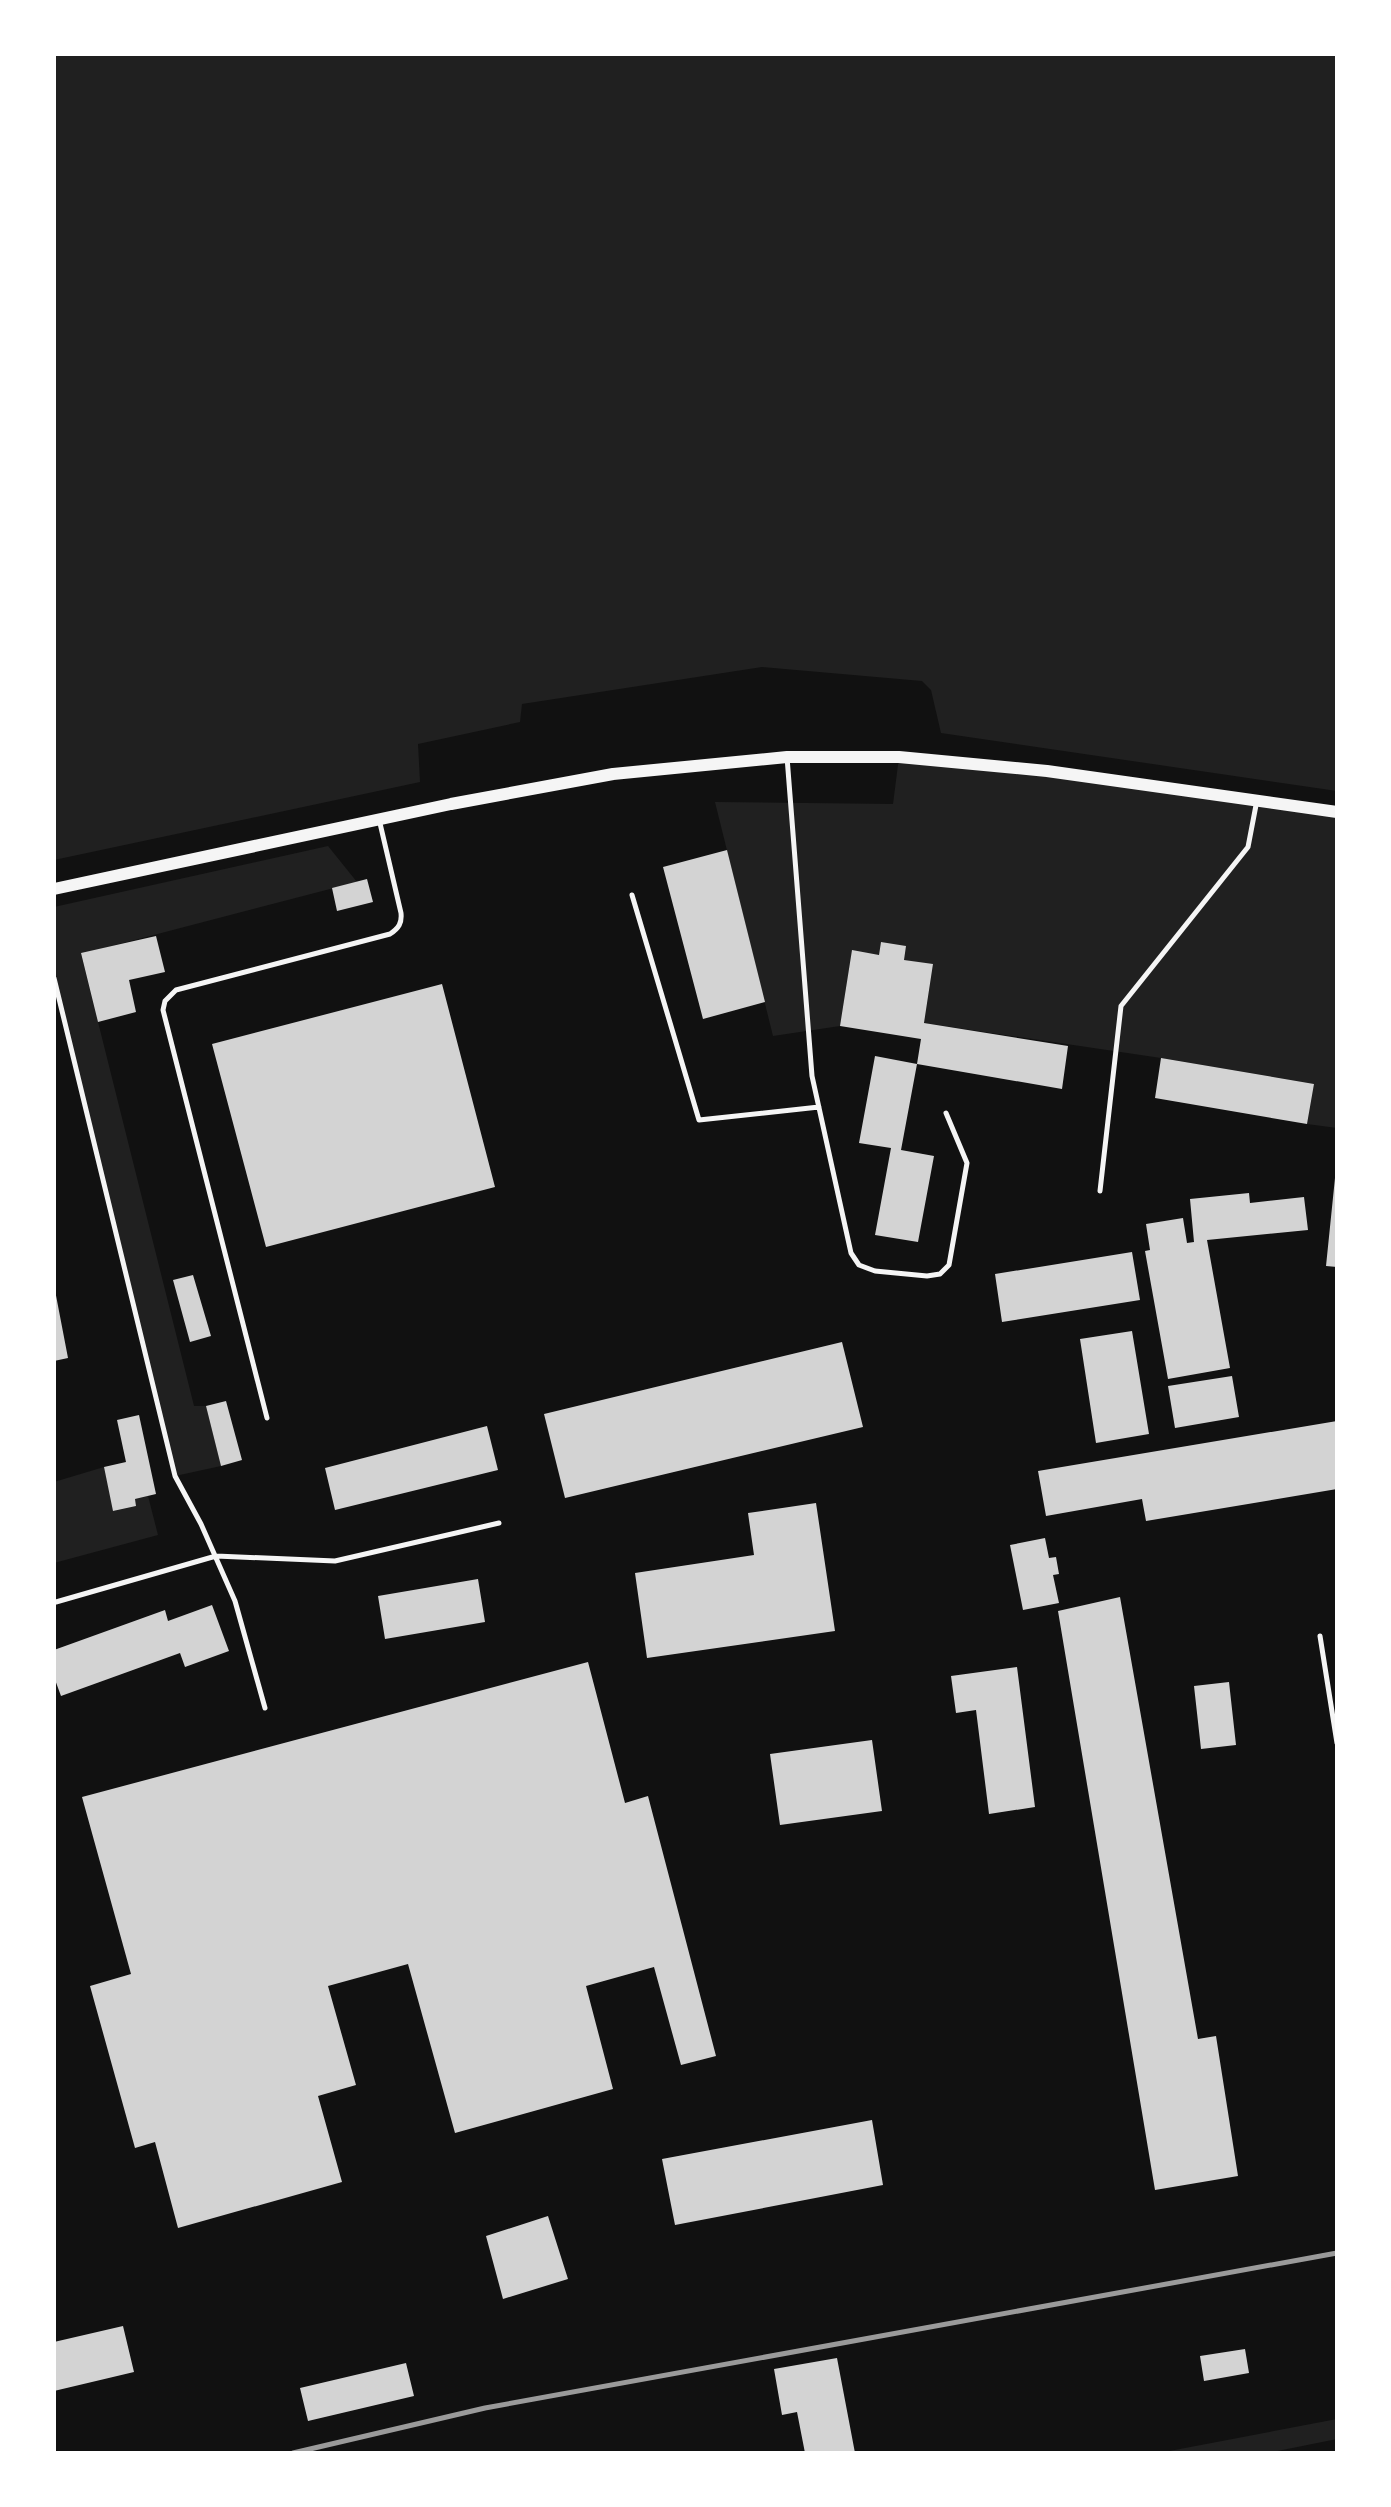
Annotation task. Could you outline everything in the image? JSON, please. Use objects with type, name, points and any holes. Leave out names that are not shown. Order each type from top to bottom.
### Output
[{"type":"street","points":[[54,889],[379,819],[613,774],[787,757],[899,757],[1046,771],[1337,812]]},
{"type":"lane","points":[[787,757],[812,1076],[851,1253],[859,1265],[875,1271],[927,1276],[940,1274],[948,1265],[967,1163],[946,1113]]},
{"type":"lane","points":[[1100,1191],[1121,1006],[1248,847],[1257,800]]},
{"type":"lane","points":[[267,1418],[163,1010],[164,1001],[176,990],[390,934],[396,930],[402,920],[401,913],[379,819]]},
{"type":"lane","points":[[632,895],[699,1120],[819,1107]]},
{"type":"lane","points":[[54,978],[175,1476],[201,1524],[235,1601],[265,1708]]},
{"type":"lane","points":[[56,1602],[216,1556],[335,1561],[499,1523]]},
{"type":"lane","points":[[1320,1636],[1337,1743]]},
{"type":"shaded area","points":[[54,54],[1337,54],[1337,791],[941,733],[931,690],[922,681],[762,667],[522,704],[520,722],[418,744],[420,782],[54,860]]},
{"type":"shaded area","points":[[899,757],[1337,812],[1337,1128],[1307,1124],[1314,1084],[924,1023],[933,965],[904,960],[905,946],[881,942],[879,955],[852,951],[840,1026],[773,1036],[715,802],[893,804]]},
{"type":"shaded area","points":[[328,846],[357,882],[81,954],[194,1406],[206,1406],[221,1466],[175,1476],[54,978],[54,907]]},
{"type":"shaded area","points":[[104,1467],[114,1511],[136,1506],[135,1499],[148,1496],[158,1535],[54,1563],[54,1482]]},
{"type":"shaded area","points":[[1337,2419],[1337,2439],[1268,2453],[1159,2453]]},
{"type":"building","points":[[727,850],[765,1002],[703,1019],[663,867]]},
{"type":"building","points":[[367,879],[373,902],[337,911],[332,888]]},
{"type":"building","points":[[156,936],[165,972],[129,980],[136,1012],[98,1022],[81,953]]},
{"type":"building","points":[[881,942],[906,946],[904,960],[933,964],[924,1023],[1068,1046],[1062,1089],[917,1064],[921,1039],[840,1026],[852,950],[879,955]]},
{"type":"building","points":[[442,984],[495,1187],[266,1247],[212,1044]]},
{"type":"building","points":[[875,1056],[917,1064],[901,1150],[934,1156],[918,1242],[875,1235],[891,1148],[859,1143]]},
{"type":"building","points":[[1161,1058],[1314,1084],[1307,1124],[1155,1098]]},
{"type":"building","points":[[1337,1178],[1337,1267],[1326,1266]]},
{"type":"building","points":[[1249,1193],[1250,1203],[1304,1197],[1308,1230],[1207,1240],[1230,1368],[1168,1379],[1145,1251],[1150,1250],[1146,1224],[1183,1218],[1187,1243],[1194,1242],[1190,1199]]},
{"type":"building","points":[[1132,1252],[1140,1300],[1002,1322],[995,1274]]},
{"type":"building","points":[[193,1275],[211,1336],[190,1342],[173,1280]]},
{"type":"building","points":[[54,1285],[68,1358],[54,1361]]},
{"type":"building","points":[[1132,1331],[1149,1434],[1096,1443],[1080,1339]]},
{"type":"building","points":[[842,1342],[863,1427],[565,1498],[544,1414]]},
{"type":"building","points":[[1232,1376],[1239,1417],[1175,1428],[1168,1386]]},
{"type":"building","points":[[226,1401],[242,1460],[221,1466],[206,1406]]},
{"type":"building","points":[[139,1415],[156,1494],[135,1499],[136,1506],[113,1511],[104,1467],[126,1462],[117,1420]]},
{"type":"building","points":[[1337,1421],[1337,1489],[1146,1521],[1142,1499],[1046,1516],[1038,1471]]},
{"type":"building","points":[[487,1426],[498,1470],[335,1510],[325,1468]]},
{"type":"building","points":[[816,1503],[835,1631],[647,1658],[635,1573],[754,1555],[748,1513]]},
{"type":"building","points":[[1045,1538],[1049,1558],[1056,1557],[1059,1574],[1053,1575],[1059,1603],[1023,1610],[1010,1545]]},
{"type":"building","points":[[478,1579],[485,1622],[385,1639],[378,1596]]},
{"type":"building","points":[[1120,1597],[1198,2039],[1216,2036],[1238,2176],[1155,2190],[1058,1611]]},
{"type":"building","points":[[212,1605],[229,1651],[185,1667],[180,1653],[61,1696],[54,1677],[54,1650],[165,1610],[168,1621]]},
{"type":"building","points":[[588,1662],[625,1803],[648,1796],[716,2056],[681,2065],[654,1967],[586,1986],[613,2089],[455,2133],[408,1964],[328,1986],[356,2085],[318,2096],[342,2182],[178,2228],[155,2142],[135,2148],[90,1986],[131,1974],[82,1797]]},
{"type":"building","points":[[1017,1667],[1035,1807],[989,1814],[976,1710],[956,1713],[951,1676]]},
{"type":"building","points":[[1229,1682],[1236,1745],[1201,1749],[1194,1686]]},
{"type":"building","points":[[872,1740],[882,1811],[780,1825],[770,1754]]},
{"type":"building","points":[[872,2120],[883,2185],[675,2225],[662,2159]]},
{"type":"building","points":[[548,2216],[568,2279],[503,2299],[486,2236]]},
{"type":"building","points":[[123,2326],[134,2372],[54,2391],[54,2342]]},
{"type":"building","points":[[1245,2349],[1249,2373],[1204,2381],[1200,2356]]},
{"type":"building","points":[[837,2358],[855,2453],[805,2453],[797,2412],[782,2415],[774,2369]]},
{"type":"building","points":[[406,2363],[414,2396],[308,2421],[300,2388]]},
{"type":"railway","points":[[293,2453],[485,2408],[1337,2253]]}]
